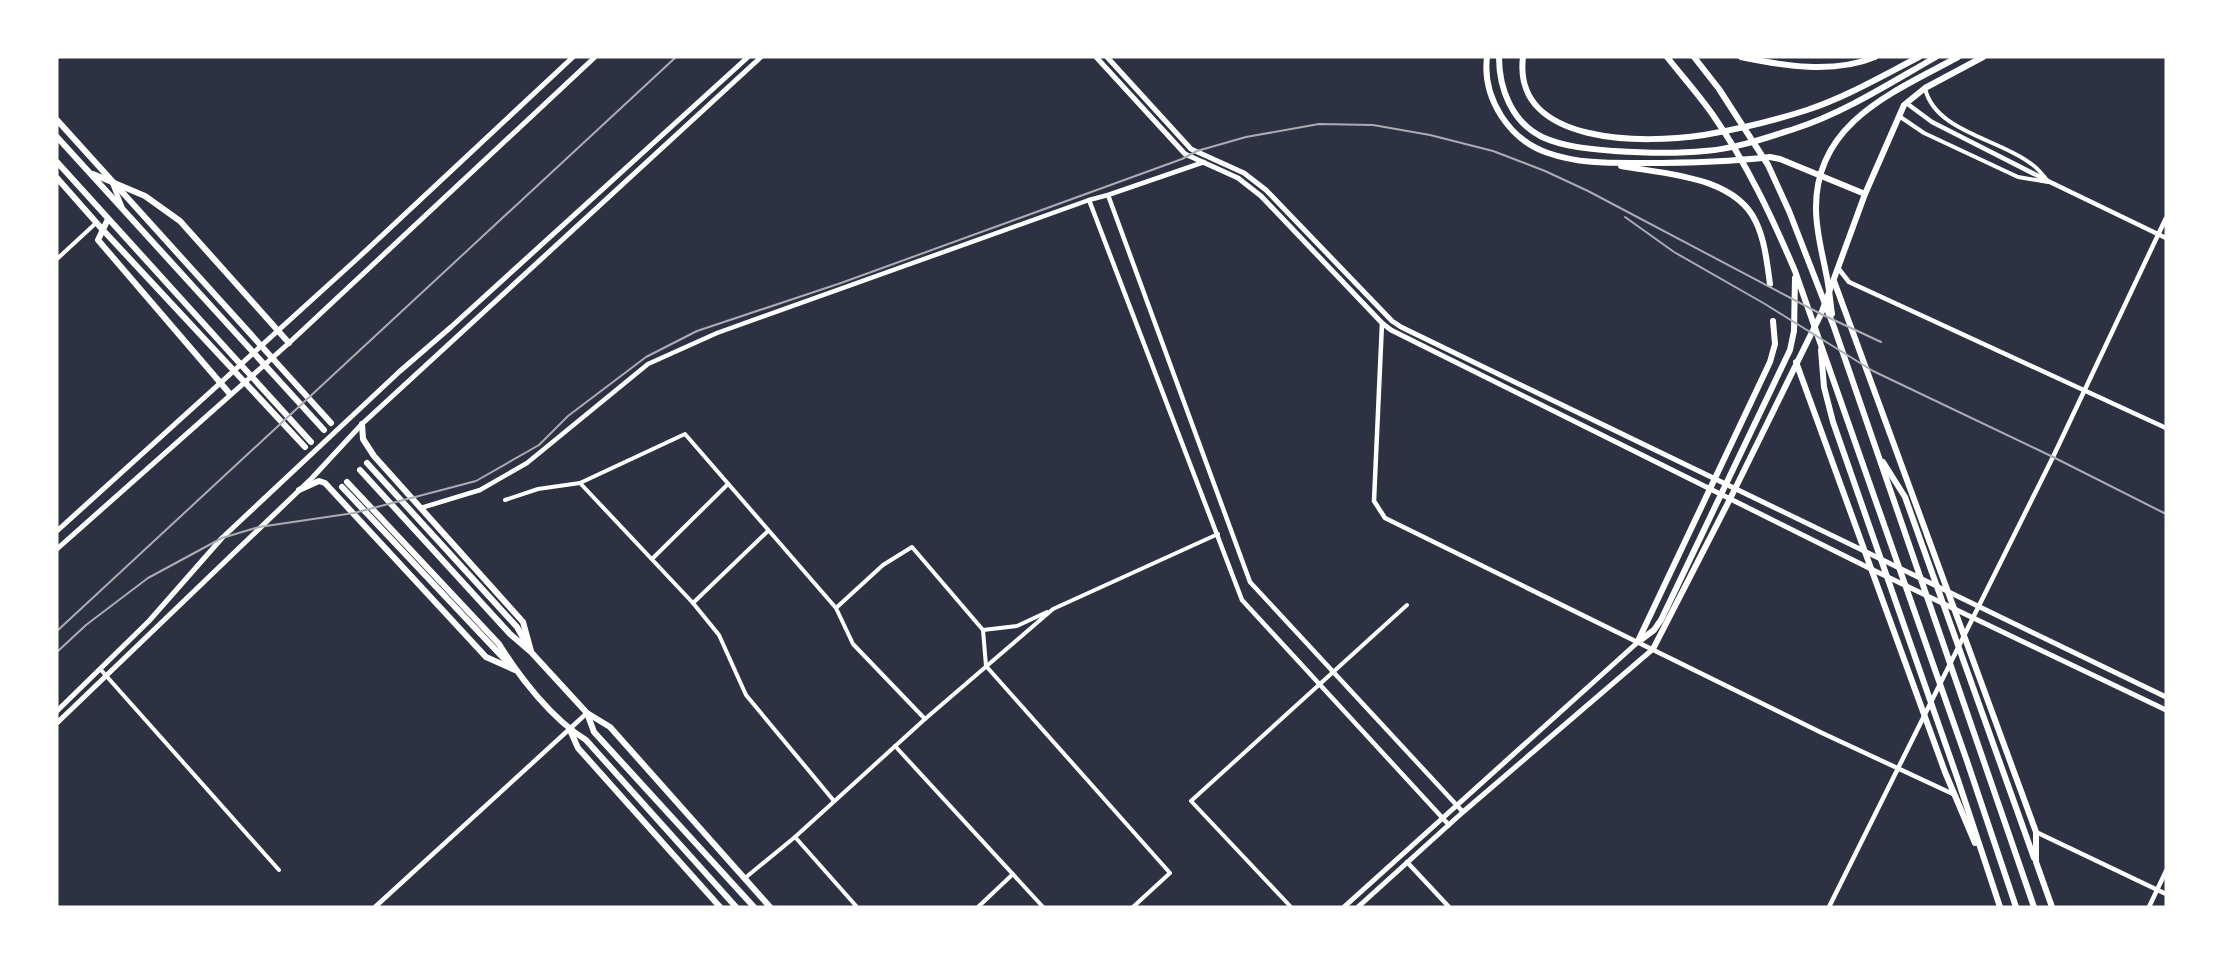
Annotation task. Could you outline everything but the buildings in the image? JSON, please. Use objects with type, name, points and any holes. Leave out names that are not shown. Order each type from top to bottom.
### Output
[{"type":"main road","points":[[57,531],[279,331],[573,57]]},
{"type":"main road","points":[[57,549],[289,343],[595,57]]},
{"type":"main road","points":[[57,711],[149,621],[222,538],[423,350],[748,57]]},
{"type":"main road","points":[[57,723],[299,490],[362,424],[761,57]]},
{"type":"main road","points":[[1096,57],[1185,154],[1238,178],[1261,196],[1391,330],[1870,569],[2166,710]]},
{"type":"main road","points":[[1107,57],[1191,149],[1244,173],[1266,190],[1392,321],[1476,365],[2166,697]]},
{"type":"main road","points":[[1487,57],[1487,81],[1491,99],[1500,115],[1511,128],[1546,153],[1696,180],[1731,193],[1745,205],[1755,220],[1762,238],[1770,284]]},
{"type":"main road","points":[[1499,57],[1499,74],[1513,112],[1542,137],[1585,148],[1665,153],[1707,151],[1794,129],[1863,99],[1936,57]]},
{"type":"main road","points":[[1522,57],[1521,71],[1524,87],[1530,98],[1548,117],[1561,124],[1590,133],[1635,138],[1703,135],[1769,122],[1858,89],[1918,57]]},
{"type":"main road","points":[[1666,57],[1713,114],[1745,166],[1772,218],[1795,271],[2016,907]]},
{"type":"main road","points":[[1694,57],[1719,89],[1768,165],[1789,211],[1834,327],[2034,907]]},
{"type":"main road","points":[[1740,57],[1802,66],[1837,66],[1875,57]]},
{"type":"main road","points":[[1834,327],[1815,210],[1817,190],[1829,152],[1852,121],[1867,109],[1958,57]]},
{"type":"main road","points":[[1358,907],[1463,812],[1653,649],[1730,500],[1821,314],[1865,195],[1904,105],[1925,88],[1983,57]]},
{"type":"main road","points":[[57,120],[331,423]]},
{"type":"main road","points":[[57,137],[324,430]]},
{"type":"main road","points":[[1606,163],[1708,164],[1780,159],[1865,195]]},
{"type":"main road","points":[[57,162],[310,442]]},
{"type":"main road","points":[[88,172],[145,196],[180,221],[289,343]]},
{"type":"main road","points":[[57,178],[102,230],[305,447]]},
{"type":"main road","points":[[112,182],[124,211]]},
{"type":"main road","points":[[108,219],[98,240],[230,394]]},
{"type":"main road","points":[[1344,907],[1654,630],[1668,608],[1790,350],[1794,331],[1795,271]]},
{"type":"main road","points":[[1833,280],[2036,832],[2036,862]]},
{"type":"main road","points":[[1638,642],[1770,362],[1775,344],[1773,321]]},
{"type":"main road","points":[[1820,341],[1824,387],[1833,422],[2000,907]]},
{"type":"main road","points":[[1796,362],[1953,794],[1989,876]]},
{"type":"main road","points":[[362,424],[363,439],[374,456],[523,622],[531,652]]},
{"type":"main road","points":[[1876,452],[1905,497],[2052,907]]},
{"type":"main road","points":[[367,463],[517,627],[531,652]]},
{"type":"main road","points":[[360,470],[510,634],[531,652],[587,713],[610,727],[770,907]]},
{"type":"main road","points":[[299,490],[319,481],[325,483],[486,657],[515,670]]},
{"type":"main road","points":[[345,484],[569,730],[579,748],[720,907]]},
{"type":"main road","points":[[587,713],[594,732],[754,907]]},
{"type":"main road","points":[[569,730],[586,741],[736,907]]},
{"type":"street","points":[[1925,88],[1927,96],[1938,113],[1952,123],[2030,162],[2050,182]]},
{"type":"street","points":[[1909,105],[1932,122],[2166,238]]},
{"type":"street","points":[[1899,116],[1924,133],[2018,177],[2050,182]]},
{"type":"street","points":[[421,508],[480,490],[527,463],[648,363],[717,333],[1089,200],[1204,162]]},
{"type":"street","points":[[1108,195],[1250,582],[1463,812]]},
{"type":"street","points":[[1089,200],[1242,600],[1449,825]]},
{"type":"street","points":[[1829,907],[2085,391],[2166,218]]},
{"type":"street","points":[[57,259],[96,223]]},
{"type":"street","points":[[1838,268],[1849,282],[2166,428]]},
{"type":"street","points":[[1382,323],[1374,501],[1385,518],[1820,732],[1953,794]]},
{"type":"street","points":[[505,500],[538,489],[580,483],[685,434],[836,608],[854,644],[925,719]]},
{"type":"street","points":[[580,483],[693,603],[719,635],[746,695],[834,801]]},
{"type":"street","points":[[652,559],[728,484]]},
{"type":"street","points":[[693,603],[768,531]]},
{"type":"street","points":[[983,630],[1017,626],[1218,534]]},
{"type":"street","points":[[836,608],[883,565],[912,547],[983,630],[986,666],[1170,873],[1132,907]]},
{"type":"street","points":[[1291,907],[1191,801],[1407,605]]},
{"type":"street","points":[[745,878],[795,837],[925,719],[1053,609]]},
{"type":"street","points":[[101,670],[279,870]]},
{"type":"street","points":[[375,907],[587,713]]},
{"type":"street","points":[[895,746],[1043,907]]},
{"type":"street","points":[[2036,832],[2166,894]]},
{"type":"street","points":[[795,837],[857,907]]},
{"type":"street","points":[[1407,862],[1449,907]]},
{"type":"street","points":[[2149,907],[2166,871]]},
{"type":"street","points":[[978,907],[1013,874]]},
{"type":"railway","points":[[57,631],[676,57]]},
{"type":"railway","points":[[57,652],[86,625],[148,578],[222,538],[259,527],[354,513],[476,481],[539,445],[568,416],[646,357],[697,331],[841,283],[1182,159],[1197,151],[1246,137],[1319,124],[1373,125],[1430,135],[1493,151],[1545,171],[1588,191],[1821,314],[1881,342]]},
{"type":"railway","points":[[1625,217],[1674,252],[1765,304],[1873,371],[2166,514]]}]
